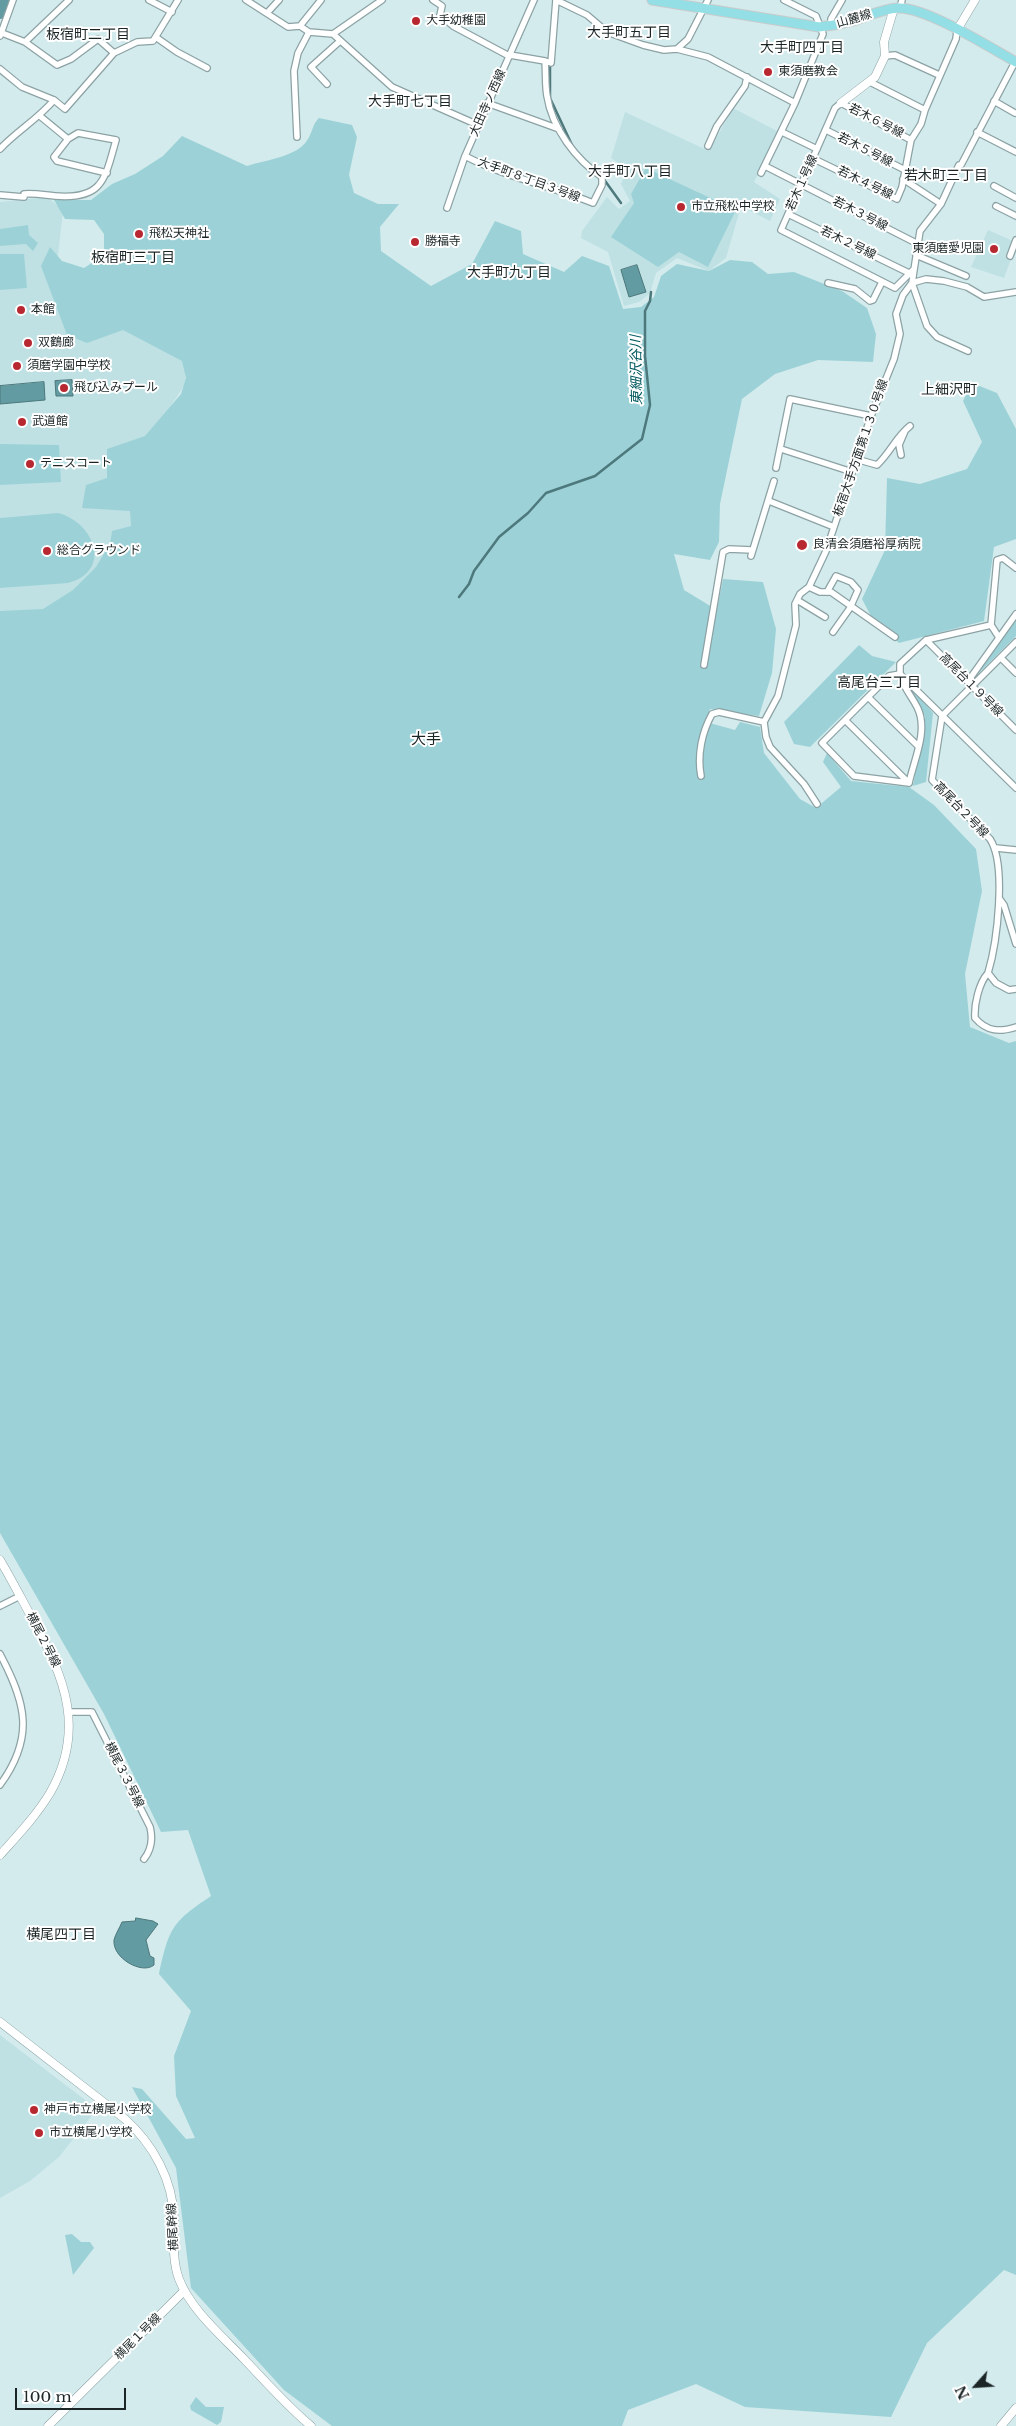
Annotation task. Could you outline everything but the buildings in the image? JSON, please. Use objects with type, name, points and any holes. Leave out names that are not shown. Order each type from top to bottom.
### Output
[{"type":"main road","name":"山麓線","points":[[652,0],[707,4],[819,27],[831,26],[899,5]]},
{"type":"main road","points":[[899,5],[957,30],[1016,62]]},
{"type":"street","points":[[13,0],[1,34],[25,42],[57,65],[70,59],[98,39],[114,53]]},
{"type":"street","points":[[25,42],[70,0]]},
{"type":"street","points":[[149,0],[172,12]]},
{"type":"street","points":[[0,69],[22,88],[54,100],[65,109],[114,53],[137,42],[149,43],[157,38],[178,0]]},
{"type":"street","points":[[246,0],[254,2],[288,28],[300,26],[321,0]]},
{"type":"street","points":[[267,13],[279,0]]},
{"type":"street","points":[[300,26],[309,32],[334,34],[382,0]]},
{"type":"street","points":[[433,0],[442,6],[440,15],[453,26],[509,56],[547,62]]},
{"type":"street","name":"大田寺ノ西線","points":[[447,208],[465,156],[487,103],[534,0]]},
{"type":"street","points":[[559,129],[547,97],[547,62],[556,0],[587,15],[607,32],[643,45],[664,50],[678,49],[708,57],[795,103]]},
{"type":"street","points":[[761,173],[795,103],[823,34],[816,16],[784,0]]},
{"type":"street","points":[[831,26],[831,19],[842,0]]},
{"type":"street","points":[[941,204],[904,179],[905,170],[911,140],[921,124],[939,75],[956,39],[957,30],[975,0]]},
{"type":"street","points":[[678,49],[688,39],[707,4]]},
{"type":"street","name":"若木１号線","points":[[882,282],[781,230],[835,108],[875,77],[885,56],[884,42],[899,5]]},
{"type":"street","points":[[0,19],[7,20]]},
{"type":"street","points":[[297,137],[294,70],[298,53],[309,32]]},
{"type":"street","points":[[334,34],[392,87],[478,125]]},
{"type":"street","points":[[157,38],[177,52],[208,68]]},
{"type":"street","points":[[327,84],[312,68],[340,41]]},
{"type":"street","points":[[885,56],[895,55],[939,75]]},
{"type":"street","points":[[968,351],[937,337],[927,326],[912,284],[911,271],[920,231],[941,204],[977,132],[1016,62]]},
{"type":"street","points":[[708,146],[717,126],[745,86],[747,77]]},
{"type":"street","points":[[870,82],[925,110]]},
{"type":"street","points":[[0,149],[19,130],[40,116],[54,100]]},
{"type":"street","points":[[994,101],[1015,113]]},
{"type":"street","points":[[487,103],[559,129]]},
{"type":"street","name":"若木６号線","points":[[841,103],[911,140]]},
{"type":"street","points":[[40,116],[68,139]]},
{"type":"street","name":"大手町８丁目３号線","points":[[465,156],[497,171],[561,190],[593,203],[602,185],[602,177],[585,166],[573,153],[559,129]]},
{"type":"street","name":"若木５号線","points":[[826,130],[905,170]]},
{"type":"street","points":[[782,132],[817,149]]},
{"type":"street","points":[[977,132],[1016,152]]},
{"type":"street","points":[[0,195],[24,197],[24,194],[33,193],[57,196],[90,193],[98,189],[107,173],[116,140],[78,133],[68,139],[54,157],[57,161],[107,173]]},
{"type":"street","name":"若木４号線","points":[[812,158],[897,199],[904,179]]},
{"type":"street","name":"若木３号線","points":[[765,166],[918,244]]},
{"type":"street","points":[[994,186],[1016,198]]},
{"type":"street","points":[[996,206],[1016,216]]},
{"type":"street","name":"若木２号線","points":[[788,214],[911,271]]},
{"type":"street","points":[[1010,256],[1016,240]]},
{"type":"street","points":[[916,255],[966,276]]},
{"type":"street","points":[[828,283],[855,289],[870,301],[873,300],[882,282],[895,288],[911,271]]},
{"type":"street","points":[[912,284],[926,279],[944,281],[967,287],[984,297],[1016,292]]},
{"type":"street","name":"板宿大手方面第１３０号線","points":[[797,600],[800,594],[809,587],[826,552],[871,416],[894,359],[900,334],[896,314],[903,295],[912,284]]},
{"type":"street","points":[[776,468],[790,399],[871,416]]},
{"type":"street","points":[[856,460],[877,466],[885,458],[899,435],[908,428],[899,445],[901,455]]},
{"type":"street","points":[[781,449],[852,472]]},
{"type":"street","points":[[704,665],[723,552],[729,549],[752,553],[765,508],[770,501],[774,481]]},
{"type":"street","points":[[770,501],[834,527]]},
{"type":"street","points":[[998,636],[991,625],[998,560],[1003,558],[1016,568]]},
{"type":"street","points":[[827,592],[836,576],[851,582],[858,590],[851,605],[833,632]]},
{"type":"street","points":[[809,587],[820,592],[831,592],[895,636]]},
{"type":"street","points":[[818,804],[804,784],[770,747],[766,737],[764,722],[778,696],[796,625],[795,604],[797,600],[825,617]]},
{"type":"street","points":[[972,686],[971,677],[998,636],[1016,614]]},
{"type":"street","points":[[909,783],[922,727],[917,707],[903,686],[900,664],[926,640],[991,625]]},
{"type":"street","name":"高尾台１９号線","points":[[926,640],[1016,730]]},
{"type":"street","points":[[942,716],[1016,642]]},
{"type":"street","points":[[1001,658],[1016,673]]},
{"type":"street","points":[[909,783],[854,776],[822,743],[889,676],[900,674],[910,681],[942,716],[1015,786]]},
{"type":"street","points":[[868,697],[918,746]]},
{"type":"street","points":[[702,776],[699,763],[704,728],[712,714],[719,712],[764,722]]},
{"type":"street","name":"高尾台２号線","points":[[942,716],[932,780],[990,839],[996,848],[998,898],[993,956],[988,973],[983,979],[974,1010],[975,1018],[989,1029],[1003,1031],[1016,1027]]},
{"type":"street","points":[[845,720],[909,783]]},
{"type":"street","points":[[996,848],[1016,850]]},
{"type":"street","points":[[998,898],[1004,905],[1016,944]]},
{"type":"street","points":[[988,973],[996,983],[1009,990],[1016,989]]},
{"type":"street","name":"横尾２号線","points":[[0,1560],[58,1666],[69,1712],[67,1739],[56,1782],[42,1806],[0,1855]]},
{"type":"street","points":[[0,1606],[20,1596]]},
{"type":"street","points":[[0,1654],[21,1698],[23,1729],[16,1761],[0,1786]]},
{"type":"street","name":"横尾３３号線","points":[[69,1712],[92,1712],[111,1748],[150,1826],[152,1838],[149,1852],[144,1859]]},
{"type":"street","name":"横尾幹線","points":[[0,2022],[125,2119],[148,2144],[165,2175],[171,2195],[175,2264],[184,2291],[218,2331],[290,2407],[312,2426]]},
{"type":"street","name":"横尾１号線","points":[[48,2426],[184,2291]]},
{"type":"street","points":[[1001,2426],[1016,2408]]},
{"type":"shaded area","name":"市立飛松中学校","points":[[733,108],[779,132],[754,182],[780,199],[770,221],[741,206],[726,258],[709,271],[677,258],[656,273],[650,293],[639,302],[624,306],[608,252],[581,238],[582,231],[607,197],[619,209],[630,201],[621,184],[627,168],[611,158],[625,112],[709,151]]},
{"type":"shaded area","points":[[319,118],[352,125],[357,137],[349,175],[354,193],[378,204],[399,204],[380,227],[381,251],[431,286],[472,264],[495,221],[521,231],[523,254],[564,272],[582,256],[609,266],[623,309],[641,307],[654,297],[661,276],[677,264],[709,271],[730,260],[752,262],[768,274],[794,272],[842,291],[867,308],[876,334],[873,362],[818,360],[775,374],[742,399],[720,504],[719,542],[710,560],[674,554],[684,590],[717,610],[723,579],[763,582],[776,629],[772,673],[759,716],[710,709],[706,722],[735,730],[740,722],[760,727],[764,753],[800,799],[816,808],[841,787],[823,762],[827,753],[851,781],[909,787],[934,805],[976,849],[982,891],[965,974],[970,1027],[1009,1043],[1016,1041],[1016,2275],[1004,2270],[927,2343],[891,2417],[745,2407],[696,2384],[628,2410],[622,2426],[332,2426],[284,2390],[191,2288],[176,2168],[132,2087],[142,2089],[186,2139],[195,2138],[176,2096],[174,2056],[191,2011],[159,1974],[166,1946],[174,1928],[188,1913],[211,1896],[188,1830],[161,1832],[104,1714],[0,1533],[0,611],[43,609],[73,590],[96,567],[110,544],[112,531],[131,526],[130,511],[82,508],[86,485],[107,478],[107,449],[145,436],[181,394],[186,378],[182,361],[123,330],[87,343],[67,335],[41,266],[50,247],[62,261],[84,268],[104,255],[104,234],[94,220],[65,219],[54,200],[91,200],[112,184],[135,174],[163,156],[182,136],[247,166],[281,157],[297,150],[303,145]]},
{"type":"shaded area","points":[[646,168],[736,210],[708,267],[679,252],[658,267],[611,237],[634,203],[631,194]]},
{"type":"shaded area","points":[[47,197],[63,210],[54,293],[123,324],[184,362],[186,383],[139,453],[142,533],[56,616],[0,613],[0,202]]},
{"type":"shaded area","points":[[28,225],[29,235],[38,243],[33,251],[26,244],[0,246],[0,229]]},
{"type":"shaded area","name":"東須磨愛児園","points":[[988,230],[1013,241],[1006,257],[1011,259],[1004,278],[971,267]]},
{"type":"shaded area","points":[[0,254],[24,254],[27,288],[0,290]]},
{"type":"shaded area","points":[[637,265],[646,292],[629,297],[621,270]]},
{"type":"shaded area","name":"飛び込みプール","points":[[72,380],[73,396],[56,396],[55,381]]},
{"type":"shaded area","points":[[44,382],[45,400],[0,404],[0,386]]},
{"type":"shaded area","points":[[972,383],[997,393],[1016,429],[1016,539],[994,547],[984,621],[899,643],[873,620],[862,599],[885,550],[887,478],[920,484],[967,469],[982,442],[963,401]]},
{"type":"shaded area","name":"テニスコート","points":[[0,444],[59,445],[61,482],[0,485]]},
{"type":"shaded area","name":"総合グラウンド","points":[[58,513],[71,518],[82,527],[89,537],[94,548],[94,559],[90,569],[82,577],[68,583],[0,588],[0,518]]},
{"type":"shaded area","points":[[1016,617],[1016,636],[974,678],[997,638]]},
{"type":"shaded area","points":[[859,645],[872,656],[896,662],[810,747],[794,744],[784,722]]},
{"type":"shaded area","points":[[907,683],[933,713],[926,782],[913,786],[925,716]]},
{"type":"shaded area","points":[[136,1918],[153,1921],[158,1924],[146,1940],[150,1956],[154,1958],[154,1965],[149,1968],[142,1968],[129,1963],[118,1953],[115,1947],[114,1940],[122,1922],[135,1921]]},
{"type":"shaded area","name":"市立横尾小学校","points":[[0,2035],[97,2109],[59,2157],[30,2181],[0,2198]]},
{"type":"shaded area","points":[[72,2234],[81,2242],[90,2242],[94,2248],[73,2275],[65,2235]]},
{"type":"shaded area","points":[[196,2397],[206,2407],[224,2407],[221,2422],[217,2425],[191,2410],[190,2406]]},
{"type":"waterway","points":[[0,12],[4,0]]},
{"type":"waterway","name":"東細沢谷川","points":[[550,63],[550,98],[572,145]]},
{"type":"waterway","name":"東細沢谷川","points":[[603,178],[621,203]]},
{"type":"waterway","name":"東細沢谷川","points":[[459,597],[469,584],[474,571],[499,537],[528,513],[546,493],[595,476],[642,439],[650,405],[645,356],[645,311],[650,301],[651,292]]},
{"type":"place","name":"大手幼稚園","points":[[416,21]]},
{"type":"place","name":"東須磨教会","points":[[768,72]]},
{"type":"place","name":"市立飛松中学校","points":[[681,207]]},
{"type":"place","name":"飛松天神社","points":[[139,234]]},
{"type":"place","name":"勝福寺","points":[[415,242]]},
{"type":"place","name":"東須磨愛児園","points":[[994,249]]},
{"type":"place","name":"本館","points":[[21,310]]},
{"type":"place","name":"双鶴廊","points":[[28,343]]},
{"type":"place","name":"須磨学園中学校","points":[[17,366]]},
{"type":"place","name":"飛び込みプール","points":[[64,388]]},
{"type":"place","name":"武道館","points":[[22,422]]},
{"type":"place","name":"テニスコート","points":[[30,464]]},
{"type":"place","name":"良清会須磨裕厚病院","points":[[802,545]]},
{"type":"place","name":"総合グラウンド","points":[[47,551]]},
{"type":"place","name":"神戸市立横尾小学校","points":[[34,2110]]},
{"type":"place","name":"市立横尾小学校","points":[[39,2133]]},
{"type":"district","name":"大手町五丁目","points":[[629,33]]},
{"type":"district","name":"板宿町二丁目","points":[[88,35]]},
{"type":"district","name":"大手町四丁目","points":[[802,48]]},
{"type":"district","name":"大手町七丁目","points":[[410,102]]},
{"type":"district","name":"大手町八丁目","points":[[630,172]]},
{"type":"district","name":"若木町三丁目","points":[[946,176]]},
{"type":"district","name":"板宿町三丁目","points":[[133,258]]},
{"type":"district","name":"大手町九丁目","points":[[509,273]]},
{"type":"district","name":"上細沢町","points":[[949,390]]},
{"type":"district","name":"高尾台三丁目","points":[[879,683]]},
{"type":"district","name":"大手","points":[[426,740]]},
{"type":"district","name":"横尾四丁目","points":[[61,1935]]}]
